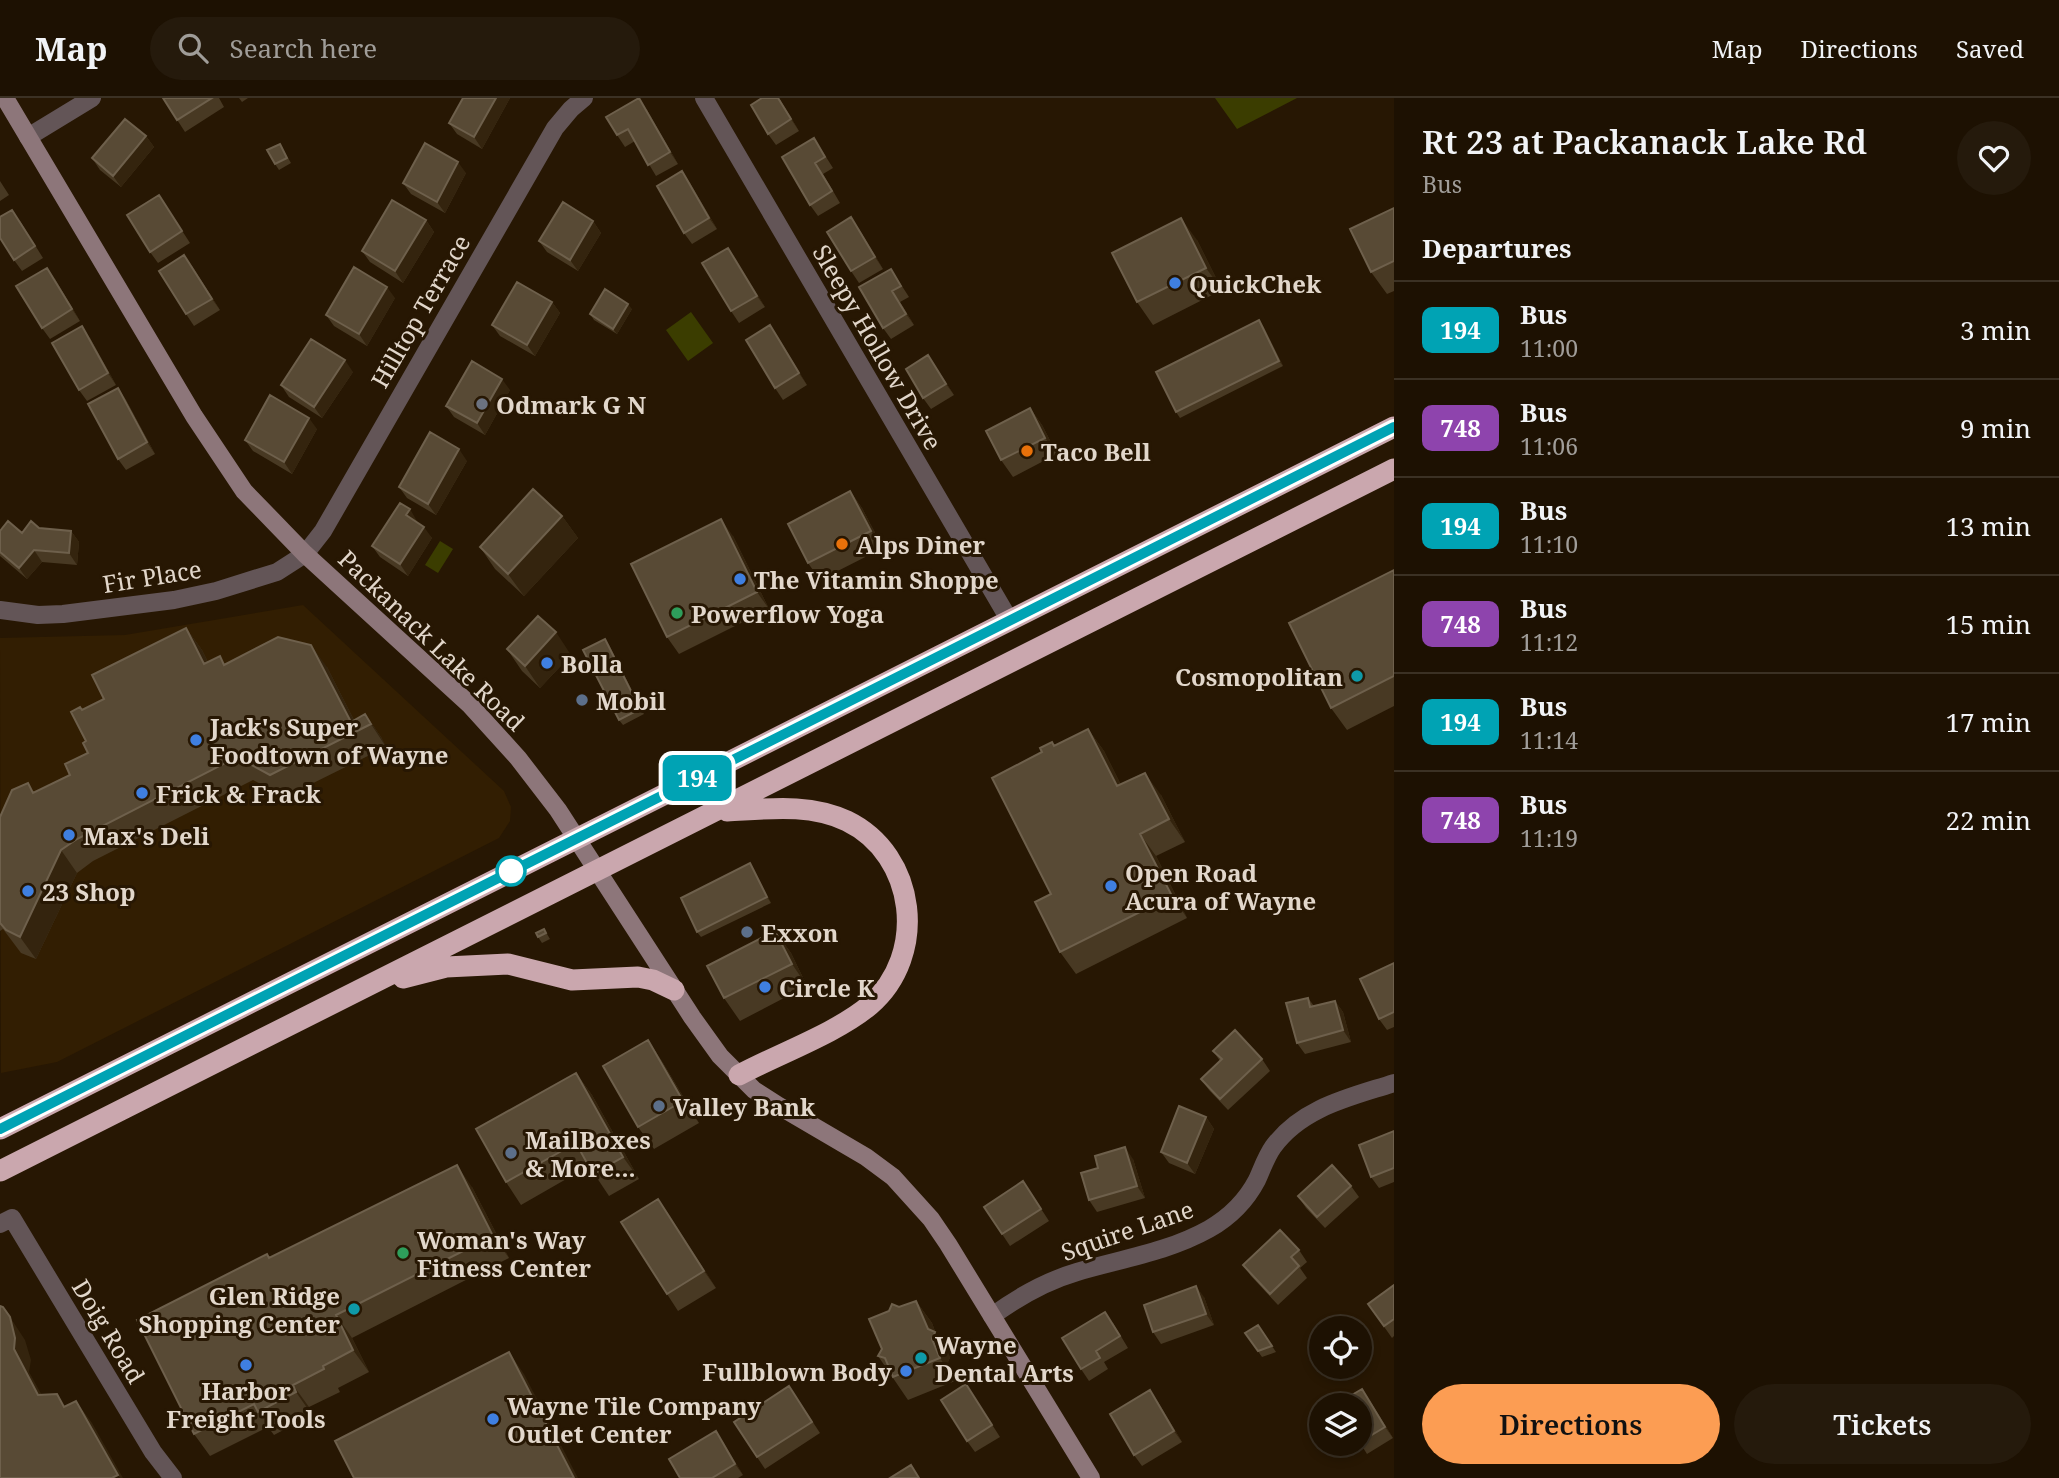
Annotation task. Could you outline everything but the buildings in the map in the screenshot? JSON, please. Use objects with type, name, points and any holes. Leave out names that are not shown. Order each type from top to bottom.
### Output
[{"type":"highway","points":[[0,1129],[1394,427]]},
{"type":"highway","points":[[0,1171],[1394,469]]},
{"type":"highway","points":[[718,811],[798,807],[848,821],[870,838],[895,868],[902,884],[909,918],[899,966],[871,1004],[841,1024],[739,1074]]},
{"type":"highway","points":[[363,988],[446,967],[508,964],[572,980],[638,977],[653,980],[674,990]]},
{"type":"street","name":"Packanack Lake Road","points":[[5,98],[187,404],[244,491],[305,554],[495,731],[539,784],[720,1056],[754,1090],[866,1157],[893,1177],[931,1219],[1091,1478]]},
{"type":"street","points":[[28,137],[92,98]]},
{"type":"street","name":"Hilltop Terrace","points":[[305,554],[323,531],[555,128],[571,108],[584,98]]},
{"type":"street","name":"Sleepy Hollow Drive","points":[[704,98],[1010,621]]},
{"type":"street","name":"Fir Place","points":[[0,610],[38,615],[63,614],[174,600],[216,591],[277,572],[305,554]]},
{"type":"street","name":"Squire Lane","points":[[992,1316],[1036,1288],[1074,1272],[1147,1254],[1209,1228],[1230,1214],[1247,1197],[1274,1146],[1289,1129],[1328,1104],[1394,1083]]},
{"type":"street","name":"Doig Road","points":[[0,1224],[12,1218],[153,1452],[173,1478]]},
{"type":"shaded area","points":[[1215,98],[1297,98],[1237,129]]},
{"type":"shaded area","points":[[691,312],[713,343],[688,361],[666,330]]},
{"type":"shaded area","points":[[440,541],[453,549],[438,573],[425,565]]},
{"type":"shaded area","points":[[303,605],[504,791],[511,807],[510,821],[499,838],[57,1062],[1,1073],[0,638],[125,635]]},
{"type":"bus line","name":"194","points":[[0,1129],[1394,427]]},
{"type":"place","name":"QuickChek","points":[[1175,283]]},
{"type":"place","name":"Odmark G N","points":[[482,404]]},
{"type":"place","name":"Taco Bell","points":[[1027,451]]},
{"type":"place","name":"Alps Diner","points":[[842,544]]},
{"type":"place","name":"The Vitamin Shoppe","points":[[740,579]]},
{"type":"place","name":"Powerflow Yoga","points":[[677,613]]},
{"type":"place","name":"Bolla","points":[[547,663]]},
{"type":"place","name":"Cosmopolitan","points":[[1357,676]]},
{"type":"place","name":"Mobil","points":[[582,700]]},
{"type":"place","name":"Jack's Super Foodtown of Wayne","points":[[196,740]]},
{"type":"place","name":"Frick & Frack","points":[[142,793]]},
{"type":"place","name":"Max's Deli","points":[[69,835]]},
{"type":"place","name":"Open Road Acura of Wayne","points":[[1111,886]]},
{"type":"place","name":"23 Shop","points":[[28,891]]},
{"type":"place","name":"Exxon","points":[[747,932]]},
{"type":"place","name":"Circle K","points":[[765,987]]},
{"type":"place","name":"Valley Bank","points":[[659,1106]]},
{"type":"place","name":"MailBoxes & More...","points":[[511,1153]]},
{"type":"place","name":"Woman's Way Fitness Center","points":[[403,1253]]},
{"type":"place","name":"Glen Ridge Shopping Center","points":[[354,1309]]},
{"type":"place","name":"Wayne Dental Arts","points":[[921,1358]]},
{"type":"place","name":"Harbor Freight Tools","points":[[246,1365]]},
{"type":"place","name":"Fullblown Body","points":[[906,1371]]},
{"type":"place","name":"Wayne Tile Company Outlet Center","points":[[493,1419]]}]
